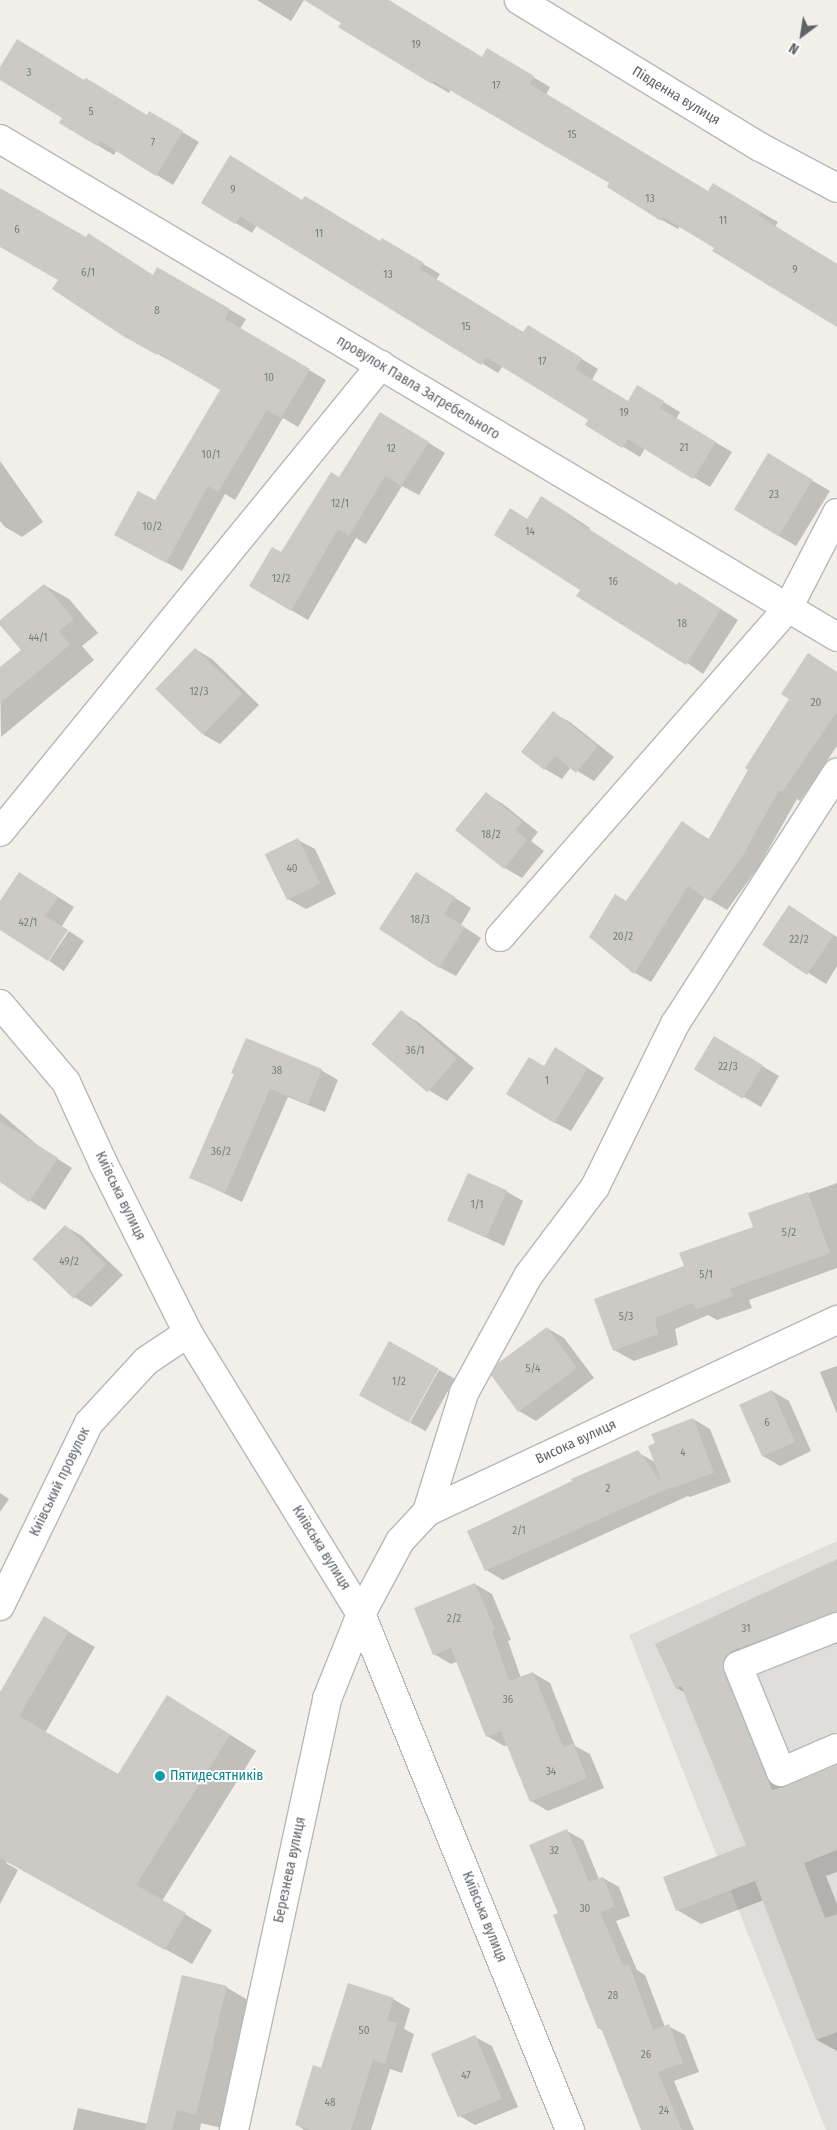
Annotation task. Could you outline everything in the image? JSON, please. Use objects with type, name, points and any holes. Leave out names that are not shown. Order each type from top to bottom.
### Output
[{"type":"street","name":"Південна вулиця","points":[[519,0],[760,147],[837,188]]},
{"type":"street","name":"провулок Павла Загребельного","points":[[0,139],[837,637]]},
{"type":"street","points":[[0,832],[381,365]]},
{"type":"street","points":[[500,937],[788,608],[837,513]]},
{"type":"street","points":[[427,1512],[464,1393],[528,1276],[595,1187],[675,1024],[837,773]]},
{"type":"street","name":"Київська вулиця","points":[[0,1004],[66,1082],[104,1165],[188,1333],[361,1614],[570,2130]]},
{"type":"street","name":"Висока вулиця","points":[[361,1614],[400,1541],[427,1512],[837,1320]]},
{"type":"street","name":"Київський провулок","points":[[3,1588],[89,1423],[146,1361],[188,1333]]},
{"type":"street","name":"Березнева вулиця","points":[[234,2130],[327,1699],[361,1614]]},
{"type":"street","points":[[837,1627],[738,1666],[781,1772],[837,1748]]},
{"type":"shaded area","points":[[837,1541],[837,2130],[826,2130],[629,1635]]},
{"type":"building","points":[[304,0],[389,0],[482,57],[487,48],[534,76],[530,84],[708,191],[713,183],[761,212],[759,216],[837,264],[837,327],[712,251],[714,248],[663,217],[661,221],[607,187],[609,183],[434,81],[432,84],[338,27],[341,23]]},
{"type":"building","points":[[17,39],[84,80],[86,78],[147,115],[149,111],[183,131],[156,176],[100,141],[97,146],[59,123],[62,118],[0,80],[0,67]]},
{"type":"building","points":[[230,155],[302,200],[305,196],[380,241],[382,238],[424,263],[420,269],[523,332],[528,325],[582,358],[575,369],[628,401],[637,385],[664,401],[660,408],[716,442],[693,479],[628,439],[622,448],[585,425],[588,420],[486,357],[481,365],[240,216],[235,224],[201,203]]},
{"type":"building","points":[[0,188],[86,237],[88,233],[153,275],[157,267],[230,309],[225,319],[310,369],[281,418],[267,410],[218,492],[208,486],[166,563],[114,535],[138,491],[155,500],[220,390],[158,353],[157,355],[123,336],[52,289],[58,280],[0,247]]},
{"type":"building","points":[[380,412],[429,442],[401,486],[385,476],[349,536],[338,529],[291,611],[249,586],[272,547],[281,552],[331,472],[339,477]]},
{"type":"building","points":[[768,453],[813,480],[779,536],[734,510]]},
{"type":"building","points":[[541,496],[574,517],[573,519],[677,585],[679,582],[721,609],[686,665],[576,596],[580,590],[494,535],[510,508],[527,519]]},
{"type":"building","points":[[44,584],[74,619],[59,631],[70,645],[0,703],[0,667],[21,650],[0,625],[0,620]]},
{"type":"building","points":[[195,648],[242,694],[203,735],[155,689]]},
{"type":"building","points":[[808,653],[837,672],[837,712],[782,792],[779,790],[742,857],[709,901],[688,886],[634,974],[589,937],[615,894],[626,901],[682,821],[708,840],[748,770],[745,768],[789,699],[781,694]]},
{"type":"building","points":[[553,711],[598,746],[576,773],[555,756],[544,770],[521,752]]},
{"type":"building","points":[[486,792],[522,822],[515,830],[527,840],[504,869],[455,830]]},
{"type":"building","points":[[298,838],[320,884],[287,900],[265,854]]},
{"type":"building","points":[[19,872],[58,897],[45,916],[68,930],[48,961],[0,930],[0,901]]},
{"type":"building","points":[[416,872],[455,897],[444,914],[465,927],[439,968],[379,929]]},
{"type":"building","points":[[789,905],[834,935],[807,975],[762,945]]},
{"type":"building","points":[[401,1010],[457,1059],[427,1093],[371,1044]]},
{"type":"building","points":[[714,1036],[763,1065],[743,1099],[694,1069]]},
{"type":"building","points":[[246,1038],[322,1069],[308,1104],[270,1089],[225,1193],[189,1178],[234,1074],[231,1073]]},
{"type":"building","points":[[555,1047],[588,1068],[554,1123],[506,1094],[529,1057],[544,1066]]},
{"type":"building","points":[[0,1121],[58,1158],[29,1202],[0,1182]]},
{"type":"building","points":[[468,1173],[507,1190],[486,1238],[447,1221]]},
{"type":"building","points":[[808,1192],[830,1253],[730,1289],[733,1296],[696,1310],[693,1303],[655,1318],[658,1334],[613,1351],[594,1299],[684,1266],[679,1253],[753,1227],[748,1213]]},
{"type":"building","points":[[65,1225],[106,1265],[73,1298],[32,1259]]},
{"type":"building","points":[[547,1327],[577,1368],[518,1412],[491,1375],[498,1363]]},
{"type":"building","points":[[389,1341],[439,1369],[409,1423],[359,1395]]},
{"type":"building","points":[[772,1390],[795,1442],[762,1457],[739,1405]]},
{"type":"building","points":[[693,1418],[714,1473],[671,1487],[485,1571],[467,1531],[572,1481],[571,1479],[638,1450],[662,1483],[648,1446],[655,1443],[651,1434]]},
{"type":"building","points":[[837,1559],[837,1612],[732,1651],[725,1657],[723,1664],[724,1672],[772,1790],[787,1786],[837,1765],[837,1850],[804,1863],[825,1918],[837,1914],[837,2032],[816,2040],[755,1881],[676,1911],[663,1877],[746,1845],[681,1686],[676,1689],[655,1644]]},
{"type":"building","points":[[475,1583],[495,1630],[492,1631],[509,1681],[533,1672],[563,1747],[573,1743],[587,1778],[530,1802],[501,1731],[486,1737],[451,1648],[433,1655],[414,1608]]},
{"type":"building","points":[[44,1616],[69,1631],[19,1716],[118,1774],[167,1695],[230,1735],[136,1885],[186,1913],[165,1950],[0,1858],[0,1692]]},
{"type":"building","points":[[567,1829],[589,1882],[603,1877],[615,1906],[600,1912],[623,1966],[629,1964],[653,2030],[669,2024],[683,2063],[658,2072],[682,2130],[641,2130],[601,2028],[598,2029],[553,1915],[558,1913],[529,1845]]},
{"type":"building","points":[[182,1975],[227,1986],[196,2115],[177,2110],[172,2130],[145,2130]]},
{"type":"building","points":[[348,1983],[394,1998],[387,2020],[397,2023],[385,2064],[373,2060],[351,2130],[312,2130],[295,2125],[313,2065],[321,2068]]},
{"type":"building","points":[[475,2035],[502,2099],[458,2117],[431,2054]]},
{"type":"place","name":"Пятидесятників","points":[[160,1776]]}]
